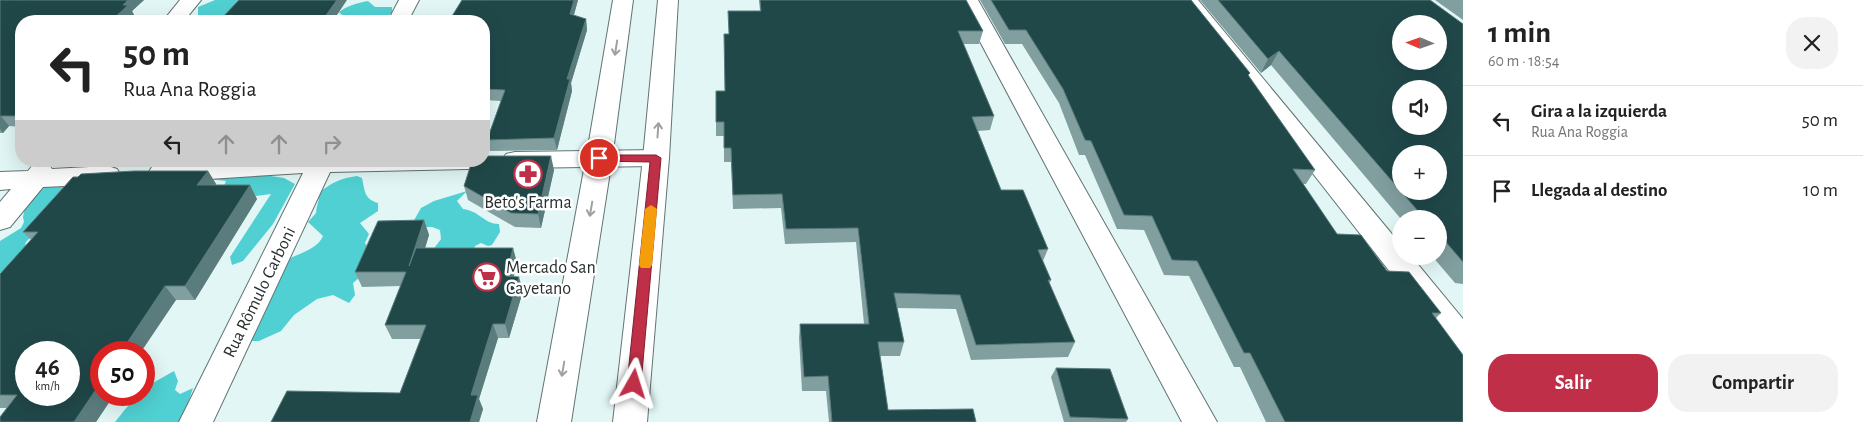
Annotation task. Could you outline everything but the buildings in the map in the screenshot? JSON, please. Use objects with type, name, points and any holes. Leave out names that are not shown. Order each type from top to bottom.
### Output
[{"type":"street","points":[[178,15],[191,0]]},
{"type":"street","points":[[401,15],[409,0]]},
{"type":"street","points":[[554,422],[599,158],[623,0]]},
{"type":"street","points":[[630,422],[656,158],[668,0]]},
{"type":"street","points":[[968,0],[1200,422]]},
{"type":"street","points":[[1187,0],[1462,338]]},
{"type":"street","points":[[490,161],[656,158]]},
{"type":"street","points":[[0,181],[43,170],[162,167]]},
{"type":"street","name":"Rua Rômulo Carboni","points":[[196,422],[319,167]]},
{"type":"street","points":[[0,220],[43,170]]},
{"type":"shaded area","points":[[215,0],[247,0],[236,15],[198,15],[198,7]]},
{"type":"shaded area","points":[[368,1],[375,7],[392,7],[392,13],[389,15],[342,15],[339,12],[352,5]]},
{"type":"shaded area","points":[[161,173],[271,176],[284,178],[295,184],[273,224],[243,261],[232,265],[230,257],[271,194],[256,196],[248,187],[224,186],[226,181]]},
{"type":"shaded area","points":[[357,176],[362,178],[368,197],[378,203],[378,211],[360,223],[369,234],[365,243],[369,249],[360,277],[353,283],[355,295],[349,303],[333,295],[317,299],[294,315],[281,331],[259,341],[250,341],[286,260],[312,248],[323,236],[308,222],[316,213],[319,193],[327,186],[346,178]]},
{"type":"shaded area","points":[[70,182],[39,228],[26,242],[24,251],[10,268],[0,273],[0,241],[21,228],[24,222],[26,202],[49,184]]},
{"type":"shaded area","points":[[467,191],[457,201],[463,209],[474,212],[489,222],[499,224],[500,232],[492,245],[488,246],[481,243],[475,246],[473,252],[432,251],[441,239],[440,230],[432,227],[418,227],[413,222],[421,208],[434,201]]},
{"type":"shaded area","points":[[174,371],[178,381],[175,390],[180,394],[193,388],[182,422],[115,422],[129,406],[155,406],[155,382]]},
{"type":"slow traffic","points":[[645,265],[651,209]]},
{"type":"place","name":"Beto's Farma","points":[[528,174]]},
{"type":"place","name":"Mercado San Cayetano","points":[[487,277]]},
{"type":"route","points":[[599,158],[656,158],[634,384]]}]
